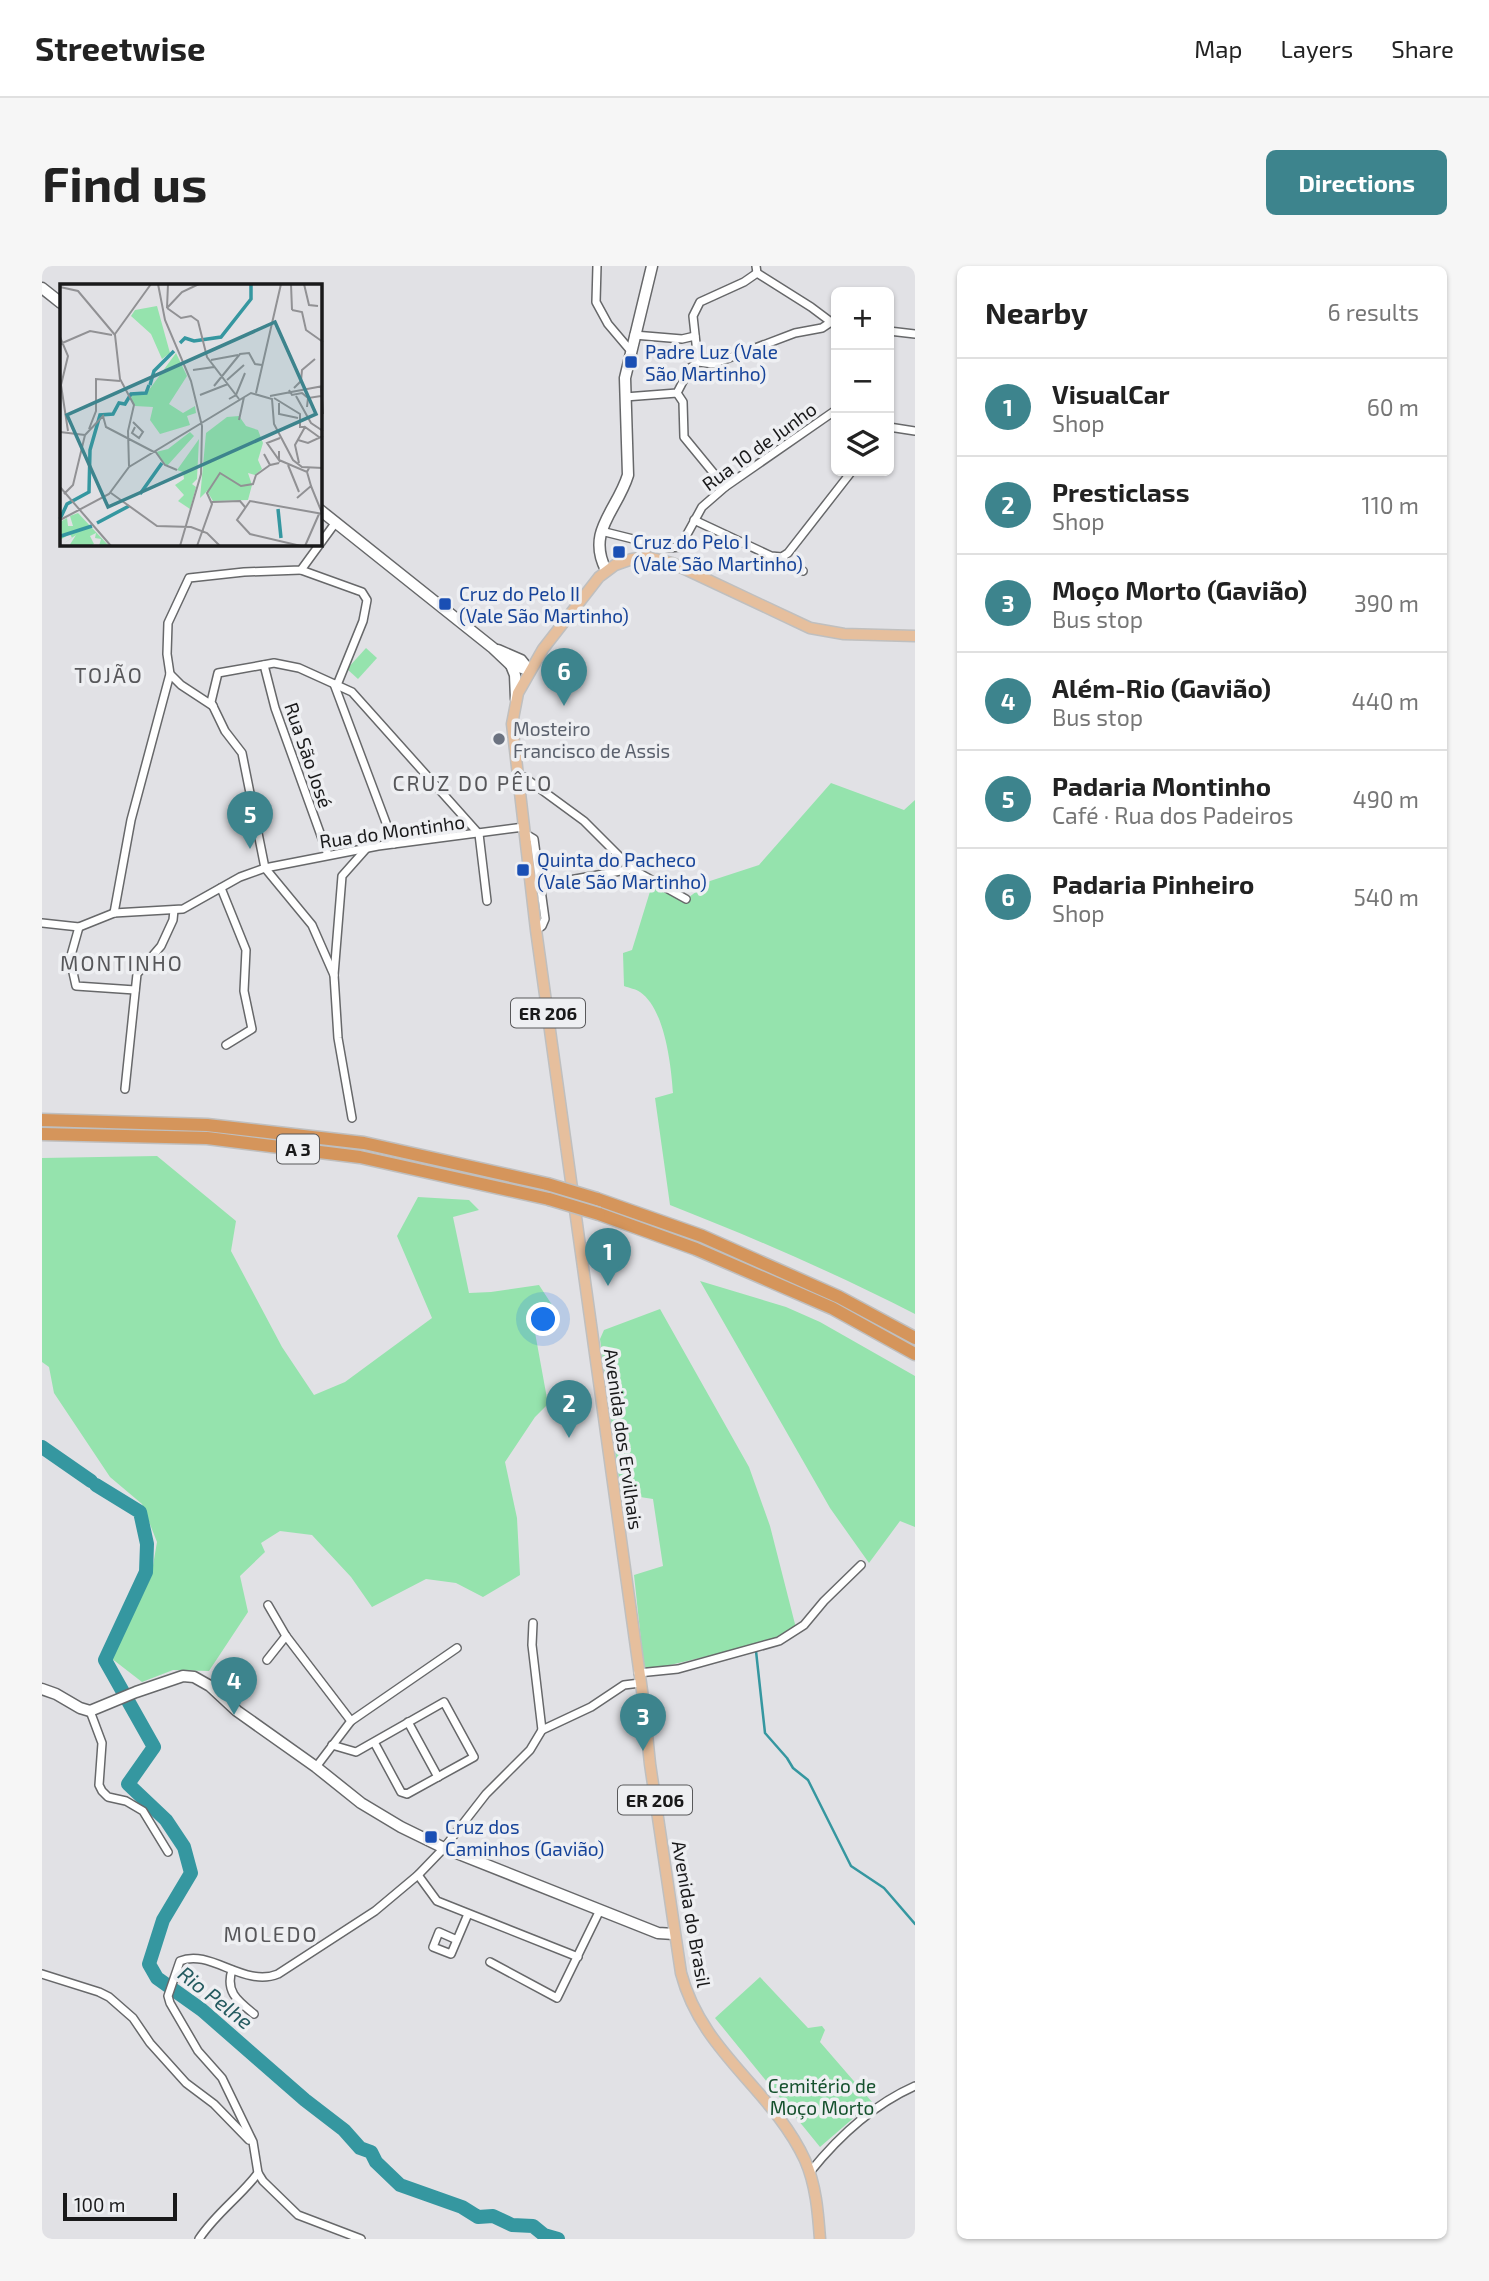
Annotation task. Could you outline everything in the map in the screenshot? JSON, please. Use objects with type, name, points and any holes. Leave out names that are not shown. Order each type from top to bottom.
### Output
[{"type":"highway","name":"A 3","points":[[42,1120],[207,1125],[364,1143],[547,1184],[702,1236],[839,1297],[915,1338]]},
{"type":"highway","name":"A 3","points":[[42,1134],[207,1138],[360,1157],[549,1199],[696,1249],[832,1308],[915,1354]]},
{"type":"main road","name":"ER 206","points":[[536,930],[517,778],[512,724],[515,704],[529,670],[543,649],[590,586],[606,570],[632,559],[660,559],[810,628],[844,634],[915,636]]},
{"type":"main road","name":"Avenida dos Ervilhais","points":[[536,930],[639,1678]]},
{"type":"main road","name":"Avenida do Brasil","points":[[639,1678],[674,1934],[685,1990],[699,2021],[720,2050],[795,2141],[810,2172],[820,2239]]},
{"type":"street","points":[[597,266],[596,302],[608,324],[630,350]]},
{"type":"street","points":[[606,570],[598,548],[601,531],[628,475],[625,378],[652,266]]},
{"type":"street","points":[[698,362],[693,316],[700,302],[744,282],[757,270],[831,321]]},
{"type":"street","points":[[42,288],[60,302]]},
{"type":"street","points":[[677,393],[690,368],[698,362],[713,364],[794,333],[831,324]]},
{"type":"street","points":[[894,332],[915,334]]},
{"type":"street","points":[[634,335],[674,339],[695,336]]},
{"type":"street","points":[[625,397],[677,393]]},
{"type":"street","points":[[677,393],[683,402],[684,437],[725,487]]},
{"type":"street","name":"Rua 10 de Junho","points":[[601,531],[669,548],[680,547],[702,507],[725,487],[832,413]]},
{"type":"street","points":[[894,428],[915,431]]},
{"type":"street","points":[[694,520],[771,556],[782,557],[788,554],[848,476]]},
{"type":"street","points":[[322,512],[493,648],[529,670]]},
{"type":"street","points":[[322,541],[336,522]]},
{"type":"street","points":[[301,570],[318,546]]},
{"type":"street","points":[[782,557],[786,563],[803,571]]},
{"type":"street","points":[[114,913],[131,820],[170,674],[167,654],[169,623],[189,578],[301,570],[362,592],[367,600],[363,621],[335,684],[394,844]]},
{"type":"street","points":[[511,660],[543,649]]},
{"type":"street","points":[[511,660],[517,687],[515,704]]},
{"type":"street","points":[[334,975],[312,925],[265,868],[242,753],[225,732],[211,702],[218,673],[274,663],[299,668],[352,692],[479,834],[487,901]]},
{"type":"street","name":"Rua São José","points":[[264,665],[275,708],[328,855]]},
{"type":"street","points":[[170,674],[181,685],[214,707]]},
{"type":"street","points":[[517,778],[524,777],[584,821],[632,869],[687,899]]},
{"type":"street","points":[[524,830],[534,839],[541,885],[545,919],[542,926],[536,930]]},
{"type":"street","name":"Rua do Montinho","points":[[174,910],[183,909],[240,877],[265,868],[366,848],[524,830]]},
{"type":"street","points":[[352,1118],[338,1038],[334,975],[342,876],[366,848]]},
{"type":"street","points":[[541,885],[632,869]]},
{"type":"street","points":[[221,888],[246,950],[244,991],[252,1029],[226,1045]]},
{"type":"street","points":[[42,923],[79,927],[114,913],[174,910],[173,920],[161,946],[137,974],[125,1088]]},
{"type":"street","points":[[79,927],[70,959],[76,985],[135,990]]},
{"type":"street","points":[[361,2239],[298,2215],[268,2187],[258,2172],[253,2143],[222,2078],[198,2051],[170,2003],[168,1996],[180,1961],[188,1958],[203,1960],[260,1979],[278,1974],[375,1911],[418,1875],[444,1848],[486,1794],[530,1750],[542,1730],[591,1707],[639,1678],[779,1642],[792,1635],[861,1565]]},
{"type":"street","points":[[268,1605],[286,1636],[351,1721]]},
{"type":"street","points":[[533,1623],[532,1645],[542,1730]]},
{"type":"street","points":[[267,1660],[286,1636]]},
{"type":"street","points":[[316,1767],[351,1721],[457,1648]]},
{"type":"street","points":[[42,1689],[90,1711],[183,1676],[194,1677],[210,1686],[253,1723],[316,1767],[370,1810],[444,1848],[658,1933],[674,1934]]},
{"type":"street","points":[[332,1745],[356,1752],[444,1702],[474,1757],[407,1794],[401,1792],[374,1742]]},
{"type":"street","points":[[90,1711],[102,1743],[99,1785],[102,1791],[108,1797],[126,1801],[143,1811],[168,1852]]},
{"type":"street","points":[[408,1722],[438,1777]]},
{"type":"street","points":[[418,1875],[437,1901],[578,1957]]},
{"type":"street","points":[[490,1962],[557,1998],[600,1910]]},
{"type":"street","points":[[457,1940],[468,1914]]},
{"type":"street","points":[[647,1928],[665,1925],[672,1918]]},
{"type":"street","points":[[232,1970],[229,1990],[254,2014]]},
{"type":"street","points":[[42,1974],[109,1997],[133,2018],[150,2043],[186,2083],[214,2104],[253,2143]]},
{"type":"street","points":[[810,2172],[830,2147],[879,2104],[915,2086]]},
{"type":"street","points":[[199,2239],[213,2219],[243,2193],[258,2172]]},
{"type":"green space","points":[[366,648],[377,658],[358,679],[347,669]]},
{"type":"green space","points":[[831,783],[904,810],[915,800],[915,1314],[794,1256],[670,1205],[655,1098],[673,1093],[665,1038],[649,1000],[638,991],[624,986],[623,953],[632,950],[652,885],[684,901],[710,881],[759,865]]},
{"type":"green space","points":[[157,1156],[236,1221],[231,1251],[282,1347],[314,1395],[345,1382],[432,1318],[397,1236],[418,1197],[469,1200],[479,1210],[453,1217],[469,1293],[539,1285],[554,1308],[532,1316],[548,1404],[535,1417],[505,1462],[517,1518],[520,1575],[483,1597],[456,1583],[426,1579],[372,1607],[351,1577],[312,1535],[280,1531],[261,1543],[265,1552],[240,1576],[248,1612],[209,1671],[173,1670],[142,1682],[111,1658],[151,1577],[157,1542],[142,1504],[110,1477],[54,1393],[49,1367],[42,1362],[42,1158]]},
{"type":"green space","points":[[700,1281],[786,1307],[820,1322],[915,1376],[915,1527],[900,1521],[869,1563],[830,1508]]},
{"type":"green space","points":[[660,1309],[749,1467],[770,1526],[796,1628],[780,1639],[649,1670],[644,1668],[634,1575],[663,1566],[653,1499],[621,1494],[600,1339],[604,1330]]},
{"type":"green space","name":"Cemitério de Moço Morto","points":[[760,1977],[808,2028],[822,2026],[825,2030],[820,2042],[872,2102],[820,2147],[715,2018]]},
{"type":"waterway","name":"Rio Pelhe","points":[[42,1447],[91,1481]]},
{"type":"waterway","name":"Rio Pelhe","points":[[96,1485],[140,1512],[147,1544],[146,1572],[105,1660],[154,1747],[128,1784],[166,1820],[184,1847],[191,1873],[163,1920],[149,1964],[157,1978],[202,2010],[305,2100],[344,2130],[360,2148],[371,2152],[376,2162],[400,2185],[462,2207],[478,2217],[493,2216],[512,2225],[533,2226],[544,2235],[558,2239]]},
{"type":"waterway","points":[[756,1651],[765,1733],[793,1768],[808,1780],[851,1866],[884,1888],[915,1924]]},
{"type":"place","name":"Padre Luz (Vale São Martinho)","points":[[631,362]]},
{"type":"place","name":"Cruz do Pelo I (Vale São Martinho)","points":[[619,552]]},
{"type":"place","name":"Cruz do Pelo II (Vale São Martinho)","points":[[445,604]]},
{"type":"place","name":"Padaria Pinheiro","points":[[564,706]]},
{"type":"place","name":"Mosteiro Francisco de Assis","points":[[499,739]]},
{"type":"place","name":"Padaria Montinho","points":[[250,849]]},
{"type":"place","name":"Quinta do Pacheco (Vale São Martinho)","points":[[523,870]]},
{"type":"place","name":"VisualCar","points":[[608,1286]]},
{"type":"place","name":"Presticlass","points":[[569,1438]]},
{"type":"place","name":"Além-Rio (Gavião)","points":[[234,1715]]},
{"type":"place","name":"Moço Morto (Gavião)","points":[[643,1751]]},
{"type":"place","name":"Cruz dos Caminhos (Gavião)","points":[[431,1837]]},
{"type":"district","name":"TOJÃO","points":[[109,674]]},
{"type":"district","name":"CRUZ DO PÊLO","points":[[473,782]]},
{"type":"district","name":"MONTINHO","points":[[122,962]]},
{"type":"district","name":"MOLEDO","points":[[271,1933]]}]
